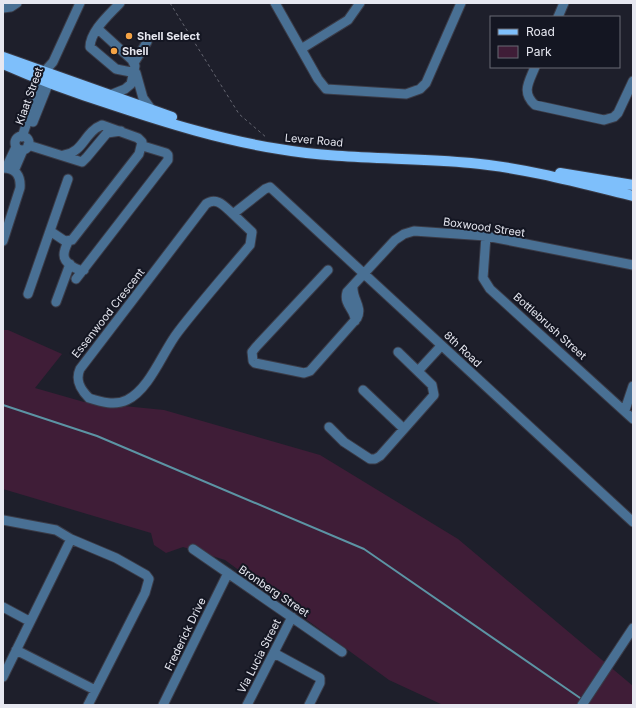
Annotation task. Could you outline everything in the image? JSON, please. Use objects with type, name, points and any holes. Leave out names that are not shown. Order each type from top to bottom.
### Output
[{"type":"main road","name":"Lever Road","points":[[3,57],[46,78],[138,114],[249,144],[303,152],[484,165],[548,176],[633,196]]},
{"type":"main road","name":"Lever Road","points":[[3,64],[46,78],[110,95],[209,130],[277,146],[484,161],[633,185]]},
{"type":"street","points":[[3,8],[11,7],[17,3]]},
{"type":"street","name":"Kiaat Street","points":[[8,169],[23,144],[46,78],[80,3]]},
{"type":"street","points":[[120,3],[98,29],[90,42],[91,49],[116,69],[134,67]]},
{"type":"street","points":[[275,3],[318,79],[326,89],[414,93],[426,83],[462,3]]},
{"type":"street","points":[[301,49],[348,20],[360,3]]},
{"type":"street","points":[[558,16],[564,3]]},
{"type":"street","points":[[98,29],[134,67],[138,76],[143,98],[151,109]]},
{"type":"street","points":[[110,95],[129,86],[133,80],[134,67],[147,42]]},
{"type":"street","points":[[535,68],[527,91],[527,97],[535,105],[604,120],[614,117],[618,113],[633,81]]},
{"type":"street","points":[[64,155],[74,153],[97,127],[106,125],[138,138],[142,142],[143,146],[166,153],[168,155],[168,160],[76,279]]},
{"type":"street","points":[[23,144],[64,155],[82,162],[107,133],[112,131],[120,131]]},
{"type":"street","points":[[84,270],[79,270],[70,264],[64,257],[68,242],[75,237],[143,146]]},
{"type":"street","points":[[3,241],[20,188],[20,177],[8,169]]},
{"type":"street","points":[[28,294],[68,180]]},
{"type":"street","name":"8th Road","points":[[233,214],[267,187],[273,188],[441,346],[633,522]]},
{"type":"street","name":"Essenwood Crescent","points":[[212,200],[216,201],[233,214],[252,232],[250,245],[176,334],[142,387],[128,400],[110,403],[89,398],[78,382],[77,378],[80,369],[206,204],[212,200]]},
{"type":"street","points":[[50,231],[68,242]]},
{"type":"street","name":"Boxwood Street","points":[[328,270],[256,347],[252,355],[252,361],[260,364],[307,372],[314,368],[355,321],[355,316],[346,301],[347,292],[395,240],[408,232],[444,232],[486,236],[633,265]]},
{"type":"street","name":"Bottlebrush Street","points":[[486,236],[482,267],[483,278],[486,284],[625,410],[633,419]]},
{"type":"street","points":[[56,302],[70,264]]},
{"type":"street","points":[[418,370],[441,346]]},
{"type":"street","points":[[329,427],[344,442],[372,459],[380,456],[434,395],[434,388],[418,370],[398,352]]},
{"type":"street","points":[[625,410],[633,386]]},
{"type":"street","points":[[363,390],[404,429]]},
{"type":"street","points":[[3,520],[56,530],[71,539],[116,558],[146,575],[149,579],[149,585],[88,705]]},
{"type":"street","points":[[3,676],[71,539]]},
{"type":"street","name":"Bronberg Street","points":[[193,549],[342,652]]},
{"type":"street","name":"Frederick Drive","points":[[163,705],[228,573]]},
{"type":"street","points":[[3,607],[29,621]]},
{"type":"street","name":"Via Lucia Street","points":[[247,705],[292,617]]},
{"type":"street","points":[[584,702],[633,628]]},
{"type":"street","points":[[16,650],[95,690]]},
{"type":"street","points":[[274,653],[320,678],[320,683],[309,705]]},
{"type":"path","points":[[170,3],[239,114],[277,146]]},
{"type":"green space","points":[[3,330],[8,330],[62,354],[35,388],[84,402],[164,410],[320,455],[458,539],[633,686],[633,705],[443,705],[389,680],[225,560],[183,547],[166,553],[154,545],[151,533],[3,489]]},
{"type":"waterway","points":[[3,405],[97,436],[364,549],[583,700]]},
{"type":"place","name":"Shell Select","points":[[129,36]]},
{"type":"place","name":"Shell","points":[[114,51]]}]
